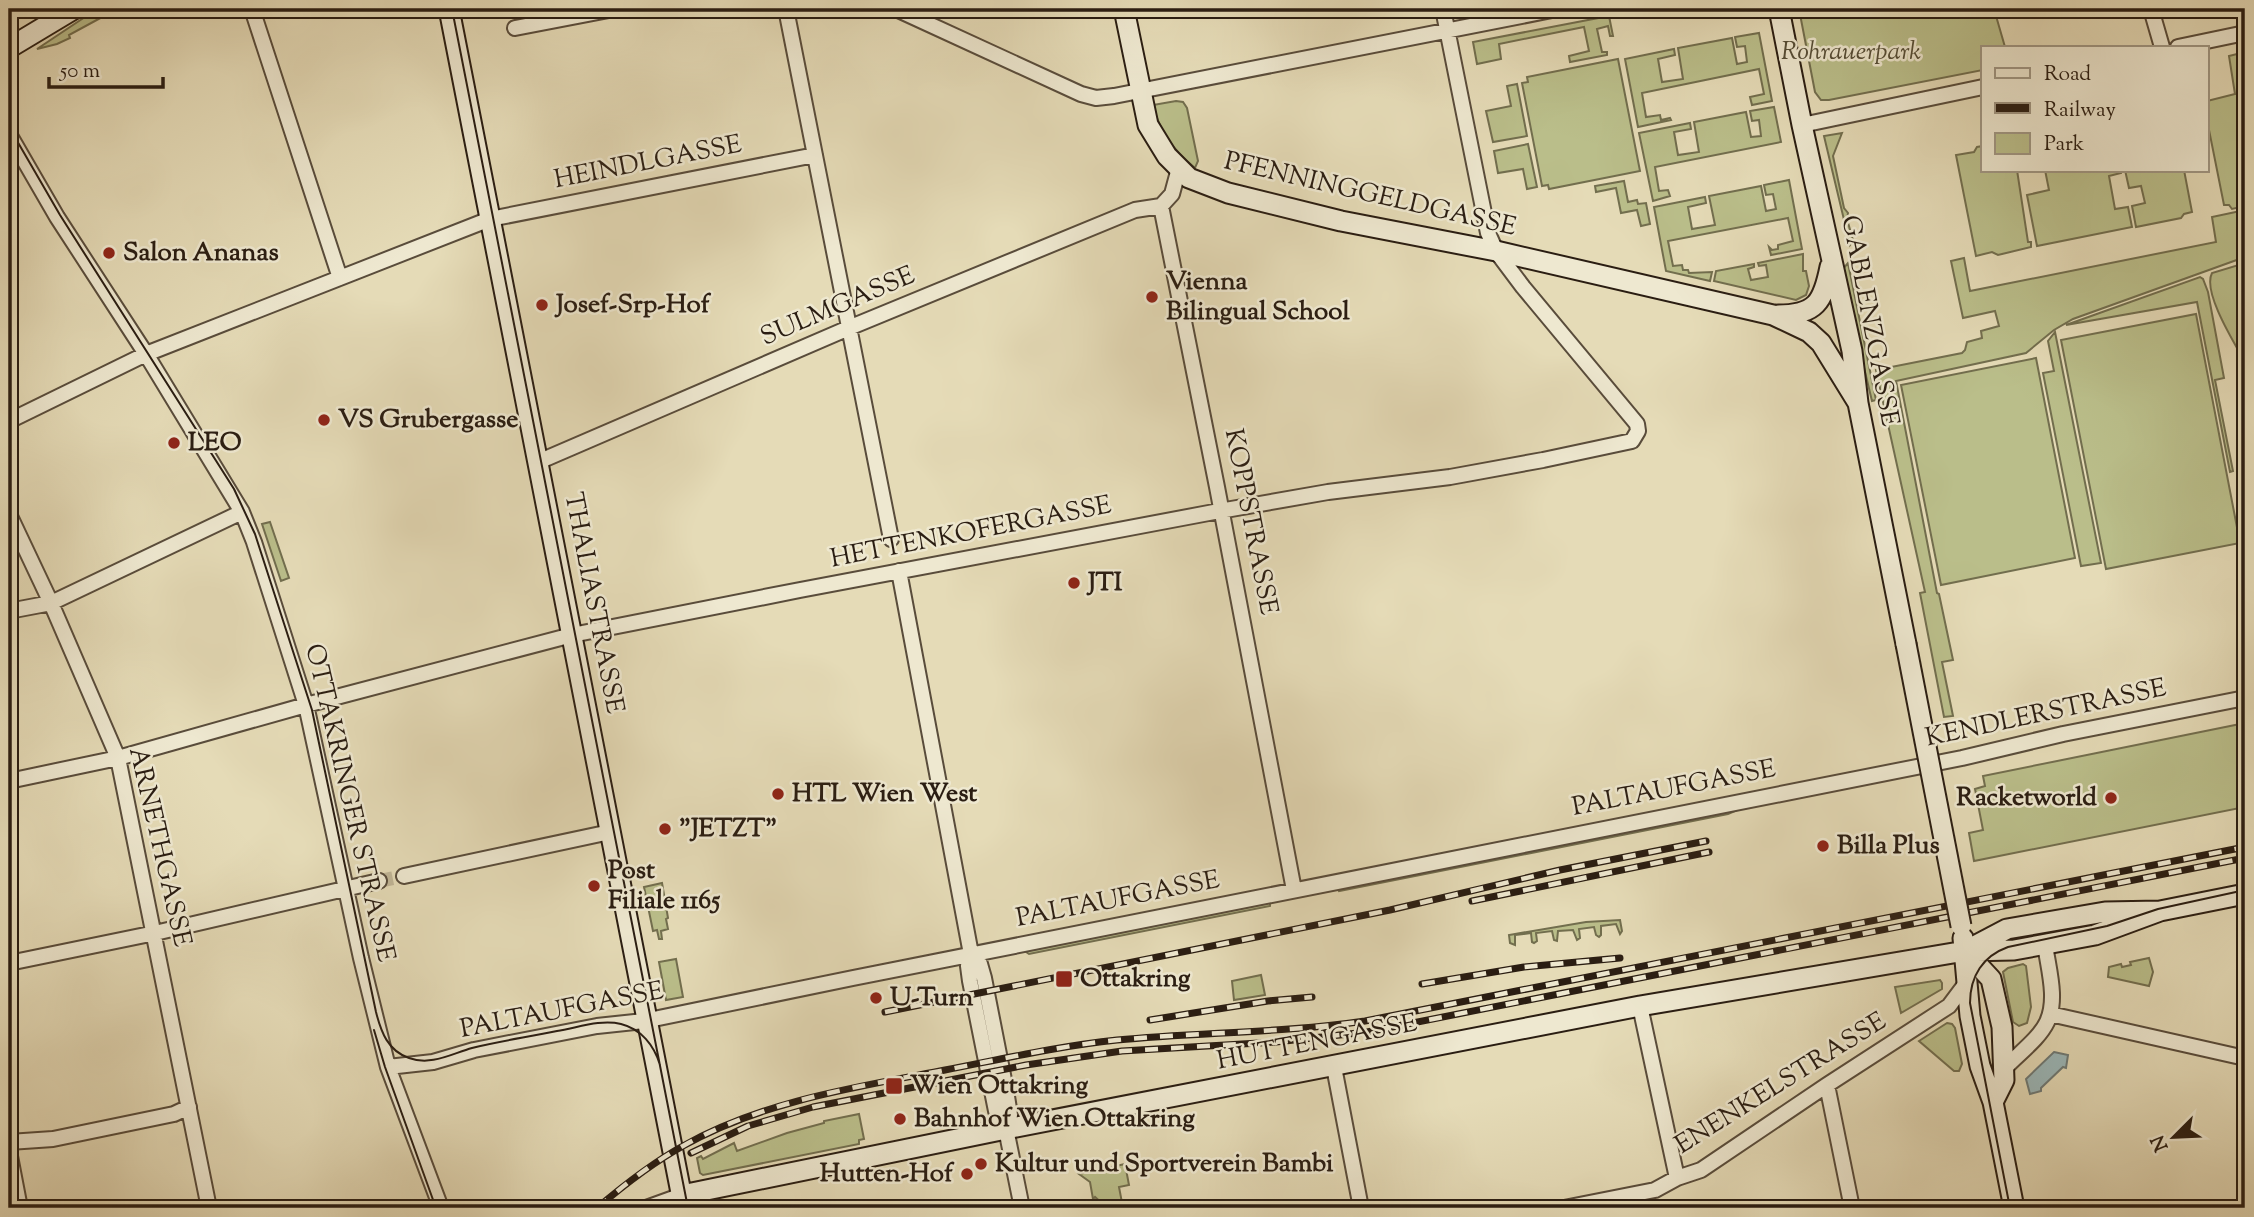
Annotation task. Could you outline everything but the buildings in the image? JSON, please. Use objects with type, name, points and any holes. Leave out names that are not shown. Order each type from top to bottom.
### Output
[{"type":"main road","points":[[9,48],[74,9]]},
{"type":"main road","name":"THALIASTRASSE","points":[[449,9],[683,1202]]},
{"type":"main road","points":[[1124,9],[1140,91]]},
{"type":"main road","name":"GABLENZGASSE","points":[[1779,9],[1852,351],[1858,403],[1961,926],[1970,1016],[1978,1056],[1993,1102],[2014,1208]]},
{"type":"main road","name":"PFENNINGGELDGASSE","points":[[1140,91],[1148,125],[1167,156],[1189,178],[1228,193],[1341,221],[1496,251],[1773,315],[1809,332],[1821,343],[1858,403]]},
{"type":"main road","points":[[1773,315],[1801,314],[1817,303],[1825,293],[1832,261]]},
{"type":"main road","name":"HUTTENGASSE","points":[[683,1202],[1006,1129],[1640,1006],[1965,951],[2014,950],[2101,933],[2160,911],[2245,894]]},
{"type":"main road","name":"HUTTENGASSE","points":[[1965,951],[2007,929],[2105,912],[2160,911]]},
{"type":"main road","points":[[1965,951],[1987,974],[1994,990],[2002,1027],[2004,1080],[1993,1102]]},
{"type":"street","points":[[252,9],[340,278]]},
{"type":"street","points":[[515,28],[614,9]]},
{"type":"street","points":[[786,9],[891,539]]},
{"type":"street","points":[[896,9],[1081,94],[1096,98],[1558,9]]},
{"type":"street","points":[[1443,9],[1488,233],[1496,251]]},
{"type":"street","points":[[2151,9],[2162,46]]},
{"type":"street","points":[[2183,46],[2245,33]]},
{"type":"street","points":[[1802,125],[1981,87]]},
{"type":"street","name":"OTTAKRINGER STRASSE","points":[[9,134],[57,218],[146,355],[242,512],[259,555],[306,705],[376,1026],[388,1067],[441,1208]]},
{"type":"street","name":"HEINDLGASSE","points":[[9,421],[146,355],[490,219],[816,155]]},
{"type":"street","points":[[1161,206],[1172,194],[1179,168]]},
{"type":"street","name":"SULMGASSE","points":[[538,462],[851,327],[1135,210],[1161,206]]},
{"type":"street","name":"KOPPSTRASSE","points":[[1161,206],[1294,890]]},
{"type":"street","name":"HETTENKOFERGASSE","points":[[9,781],[118,758],[572,635],[1222,511],[1328,492],[1450,477],[1632,441],[1638,431],[1637,424],[1496,251]]},
{"type":"street","points":[[9,611],[51,603],[242,512]]},
{"type":"street","name":"ARNETHGASSE","points":[[9,514],[118,758],[209,1208]]},
{"type":"street","points":[[899,571],[971,954],[968,966],[970,981],[996,1111],[1006,1129],[1022,1208]]},
{"type":"street","name":"KENDLERSTRASSE","points":[[1857,778],[2245,698]]},
{"type":"street","name":"PALTAUFGASSE","points":[[388,1067],[433,1062],[474,1049],[597,1026],[647,1021],[1857,778]]},
{"type":"street","points":[[404,876],[610,831]]},
{"type":"street","points":[[9,963],[155,933],[379,881]]},
{"type":"street","points":[[2005,1068],[2046,1024],[2050,1014],[2052,998],[2045,944]]},
{"type":"street","name":"ENENKELSTRASSE","points":[[1564,1208],[1588,1206],[1655,1189],[1701,1170],[1949,1006],[1967,982]]},
{"type":"street","points":[[1640,1006],[1677,1178]]},
{"type":"street","points":[[2050,1014],[2245,1058]]},
{"type":"street","points":[[1334,1067],[1361,1208]]},
{"type":"street","points":[[1827,1085],[1852,1208]]},
{"type":"street","points":[[9,1142],[53,1139],[174,1114],[189,1107]]},
{"type":"street","points":[[9,1151],[20,1208]]},
{"type":"street","points":[[646,1208],[683,1202]]},
{"type":"green space","points":[[97,9],[117,9],[69,35],[70,38],[37,49]]},
{"type":"green space","name":"Rohrauerpark","points":[[1799,9],[1994,9],[2005,46],[1981,46],[1981,70],[1829,100],[1821,100],[1815,92]]},
{"type":"green space","points":[[1609,16],[1613,36],[1610,36],[1608,26],[1597,29],[1602,52],[1607,52],[1607,55],[1570,62],[1569,56],[1589,51],[1584,27],[1499,44],[1501,59],[1477,64],[1473,42]]},
{"type":"green space","points":[[1759,33],[1772,101],[1752,105],[1750,97],[1764,94],[1759,69],[1642,93],[1646,117],[1660,115],[1661,120],[1671,120],[1638,127],[1625,59],[1674,49],[1675,55],[1658,59],[1662,82],[1683,79],[1678,48],[1732,38],[1737,64],[1747,62],[1745,46],[1737,47],[1735,37]]},
{"type":"green space","points":[[2245,52],[2245,206],[2232,209],[2229,205],[2224,205],[2208,125],[2208,101],[2235,94],[2229,56]]},
{"type":"green space","points":[[1618,59],[1640,171],[1549,189],[1548,185],[1542,186],[1522,83],[1528,82],[1527,77]]},
{"type":"green space","points":[[1517,84],[1527,136],[1493,142],[1486,111],[1511,106],[1507,86]]},
{"type":"green space","points":[[1183,102],[1187,108],[1198,161],[1195,168],[1169,140],[1159,124],[1153,105]]},
{"type":"green space","points":[[1774,107],[1781,142],[1655,167],[1659,191],[1668,190],[1670,196],[1653,201],[1639,133],[1690,123],[1691,129],[1674,132],[1678,155],[1699,152],[1694,122],[1746,112],[1751,137],[1761,136],[1759,120],[1752,121],[1750,111]]},
{"type":"green space","points":[[1842,133],[1833,156],[1844,208],[1848,213],[1853,240],[1850,245],[1824,136]]},
{"type":"green space","points":[[1528,144],[1537,187],[1527,189],[1523,169],[1498,173],[1494,151]]},
{"type":"green space","points":[[1981,146],[1981,172],[2017,172],[2031,247],[1998,255],[1992,252],[1976,256],[1956,155],[1974,152]]},
{"type":"green space","points":[[2045,172],[2121,172],[2109,176],[2115,209],[2128,207],[2132,227],[2037,246],[2027,195],[2049,190]]},
{"type":"green space","points":[[2125,172],[2184,172],[2192,212],[2181,218],[2136,227],[2132,206],[2145,203],[2141,186],[2129,188]]},
{"type":"green space","points":[[1789,180],[1802,249],[1771,255],[1769,247],[1772,250],[1778,249],[1778,245],[1793,241],[1788,218],[1668,241],[1673,266],[1682,265],[1683,270],[1688,270],[1689,273],[1712,272],[1710,281],[1666,271],[1654,207],[1705,197],[1706,203],[1688,207],[1692,229],[1715,225],[1709,196],[1761,186],[1766,211],[1776,209],[1773,194],[1766,195],[1764,185]]},
{"type":"green space","points":[[1624,181],[1628,202],[1637,200],[1638,204],[1646,203],[1650,224],[1641,226],[1637,210],[1621,213],[1616,188],[1596,192],[1595,186]]},
{"type":"green space","points":[[2245,210],[2245,257],[2073,319],[2054,330],[2026,353],[1896,381],[1937,593],[1953,660],[1942,662],[1953,716],[1944,717],[1920,593],[1925,592],[1876,370],[1962,353],[1967,342],[1982,338],[1981,331],[1999,326],[1995,311],[1963,318],[1951,261],[1964,258],[1970,291],[2216,242],[2212,217]]},
{"type":"green space","points":[[1803,254],[1803,271],[1806,271],[1809,286],[1806,295],[1796,300],[1714,281],[1716,271],[1754,264],[1754,267],[1748,269],[1751,280],[1768,277],[1766,265],[1759,266],[1758,263]]},
{"type":"green space","points":[[1848,263],[1876,400],[1872,401],[1842,276],[1842,270]]},
{"type":"green space","points":[[2245,263],[2245,362],[2215,305],[2210,282],[2212,273]]},
{"type":"green space","points":[[2200,277],[2208,292],[2224,378],[2215,380],[2233,471],[2230,472],[2197,302],[2066,325]]},
{"type":"green space","points":[[2196,314],[2240,543],[2106,569],[2061,340]]},
{"type":"green space","points":[[2055,332],[2101,563],[2081,566],[2043,373],[2054,371],[2048,341]]},
{"type":"green space","points":[[2036,358],[2075,558],[1941,585],[1901,385]]},
{"type":"green space","points":[[270,522],[289,578],[281,581],[262,524]]},
{"type":"green space","name":"Racketworld","points":[[2245,723],[2245,807],[1974,861],[1969,833],[1983,830],[1975,789],[1985,786],[1983,776]]},
{"type":"green space","points":[[1742,808],[1728,814],[1339,891],[1336,885]]},
{"type":"green space","points":[[662,883],[668,929],[661,931],[662,939],[659,939],[657,930],[653,931],[644,887]]},
{"type":"green space","points":[[1270,899],[1270,906],[1029,954],[1026,952],[1025,947]]},
{"type":"green space","points":[[1620,920],[1620,934],[1616,924],[1601,926],[1599,937],[1594,927],[1579,929],[1580,938],[1577,940],[1573,930],[1558,931],[1557,941],[1554,940],[1552,931],[1536,933],[1537,941],[1534,943],[1531,933],[1515,935],[1515,945],[1510,943],[1509,935],[1586,922]]},
{"type":"green space","points":[[2149,958],[2153,972],[2149,986],[2108,977],[2109,967],[2131,965],[2130,962]]},
{"type":"green space","points":[[676,959],[683,997],[666,1000],[659,962]]},
{"type":"green space","points":[[2023,964],[2026,966],[2031,1007],[2027,1023],[2019,1026],[2013,1022],[2003,972]]},
{"type":"green space","points":[[1261,975],[1265,995],[1234,1000],[1232,981]]},
{"type":"green space","points":[[1940,980],[1942,989],[1901,1013],[1895,987]]},
{"type":"green space","points":[[1947,1023],[1955,1028],[1962,1064],[1959,1071],[1954,1071],[1919,1041]]},
{"type":"green space","points":[[859,1114],[864,1139],[859,1140],[859,1144],[703,1175],[700,1173],[697,1158],[701,1156],[703,1159],[734,1143],[737,1151],[824,1121]]},
{"type":"green space","points":[[1125,1164],[1129,1185],[1119,1187],[1123,1208],[1117,1208],[1112,1203],[1105,1206],[1095,1197],[1093,1199],[1090,1182],[1079,1174]]},
{"type":"water","points":[[2054,1052],[2068,1055],[2066,1068],[2063,1067],[2041,1091],[2030,1094],[2026,1079]]},
{"type":"tunnel","points":[[379,881],[404,876]]},
{"type":"tram line","points":[[452,9],[688,1208]]},
{"type":"tram line","points":[[9,127],[60,215],[234,489],[255,534],[312,710],[376,1012],[386,1040],[402,1055],[425,1061],[493,1043],[589,1024],[613,1023],[628,1026],[641,1034],[654,1051],[660,1065]]},
{"type":"tram line","points":[[2010,1208],[1970,1003],[1972,984],[1980,968],[1992,956],[2008,947],[2107,926],[2158,909],[2245,890]]},
{"type":"tram line","points":[[374,1030],[436,1208]]},
{"type":"railway","points":[[885,1012],[1390,910],[1560,870],[1706,841]]},
{"type":"railway","points":[[597,1208],[660,1160],[714,1131],[778,1107],[844,1090],[1095,1043],[1365,1021],[2245,847]]},
{"type":"railway","points":[[1472,901],[1709,852]]},
{"type":"railway","points":[[691,1153],[748,1126],[813,1107],[1026,1065],[1122,1051],[1276,1042],[1367,1032],[2245,858]]},
{"type":"railway","points":[[1422,984],[1524,967],[1620,958]]},
{"type":"railway","points":[[1150,1020],[1268,1001],[1312,997]]},
{"type":"place","name":"Salon Ananas","points":[[109,253]]},
{"type":"place","name":"Vienna Bilingual School","points":[[1152,297]]},
{"type":"place","name":"Josef-Srp-Hof","points":[[542,305]]},
{"type":"place","name":"VS Grubergasse","points":[[324,420]]},
{"type":"place","name":"LEO","points":[[174,443]]},
{"type":"place","name":"JTI","points":[[1074,583]]},
{"type":"place","name":"HTL Wien West","points":[[778,794]]},
{"type":"place","name":"Racketworld","points":[[2111,798]]},
{"type":"place","name":"\"JETZT\"","points":[[665,829]]},
{"type":"place","name":"Billa Plus","points":[[1823,846]]},
{"type":"place","name":"Post Filiale 1165","points":[[594,886]]},
{"type":"place","name":"Ottakring","points":[[1064,979]]},
{"type":"place","name":"U-Turn","points":[[876,998]]},
{"type":"place","name":"Wien Ottakring","points":[[894,1086]]},
{"type":"place","name":"Bahnhof Wien Ottakring","points":[[900,1119]]},
{"type":"place","name":"Kultur und Sportverein Bambi","points":[[981,1164]]},
{"type":"place","name":"Hutten-Hof","points":[[967,1174]]}]
